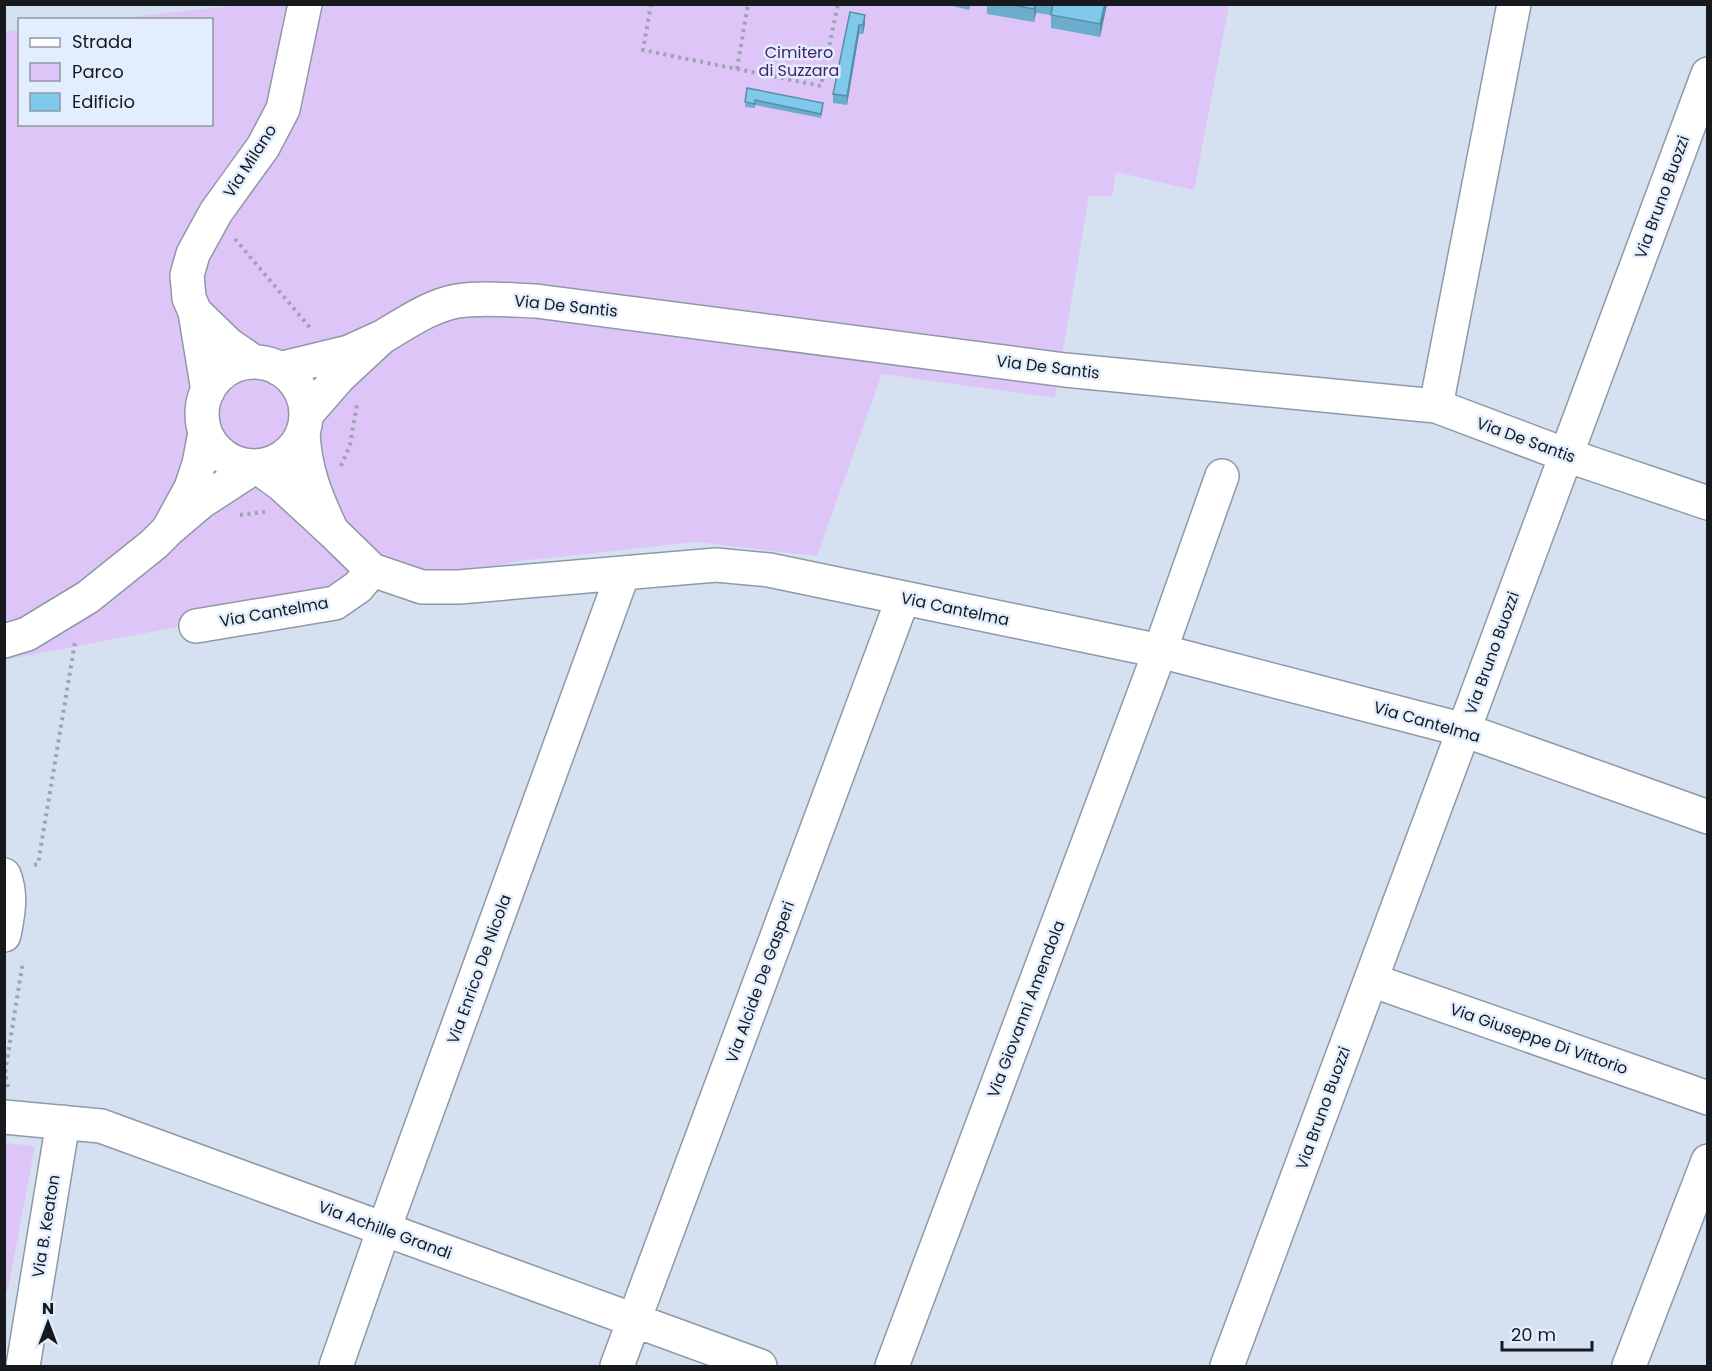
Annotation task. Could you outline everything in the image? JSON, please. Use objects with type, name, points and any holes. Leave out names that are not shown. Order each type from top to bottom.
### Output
[{"type":"street","name":"Via Milano","points":[[208,391],[195,312],[189,298],[187,275],[194,254],[216,212],[263,147],[283,109],[305,4]]},
{"type":"street","points":[[1436,406],[1514,4]]},
{"type":"street","name":"Via Bruno Buozzi","points":[[1227,1366],[1707,74]]},
{"type":"street","name":"Via De Santis","points":[[382,336],[428,311],[456,301],[490,299],[536,301],[1065,370],[1436,406],[1566,455],[1707,503]]},
{"type":"street","points":[[195,312],[228,344],[285,372],[297,384],[304,398],[304,448],[309,474],[317,501],[332,531]]},
{"type":"street","points":[[168,530],[191,488],[200,464],[205,433],[202,416],[204,399],[211,384],[223,372],[238,364],[267,365],[349,352],[382,336]]},
{"type":"street","points":[[205,433],[214,447],[227,458],[241,464],[256,466],[271,463],[284,456],[296,444],[305,423],[339,377],[382,336]]},
{"type":"street","points":[[16,638],[88,597],[154,544],[201,502],[256,466]]},
{"type":"street","points":[[256,466],[281,484],[372,570]]},
{"type":"street","name":"Via Giovanni Amendola","points":[[892,1366],[1160,651],[1222,476]]},
{"type":"street","name":"Via Cantelma","points":[[196,626],[335,603],[358,587],[372,570],[422,587],[459,587],[716,565],[769,570],[1160,651],[1464,730],[1707,817]]},
{"type":"street","name":"Via Enrico De Nicola","points":[[336,1366],[623,573]]},
{"type":"street","name":"Via Alcide De Gasperi","points":[[617,1366],[903,598]]},
{"type":"street","points":[[4,875],[9,886],[10,903],[4,935]]},
{"type":"street","name":"Via Giuseppe Di Vittorio","points":[[1371,980],[1707,1098]]},
{"type":"street","name":"Via Achille Grandi","points":[[4,1117],[101,1126],[760,1366]]},
{"type":"street","name":"Via B. Keaton","points":[[23,1366],[63,1122]]},
{"type":"street","points":[[1629,1366],[1707,1161]]},
{"type":"path","points":[[651,4],[643,50],[821,86],[838,4]]},
{"type":"path","points":[[737,69],[748,4]]},
{"type":"green space","name":"Cimitero di Suzzara","points":[[248,4],[1229,5],[1194,190],[1116,172],[1112,196],[1089,196],[1055,398],[882,374],[817,556],[696,542],[519,561],[5,660],[5,31],[18,30],[18,126],[213,126],[213,18],[122,18]]},
{"type":"green space","points":[[5,1143],[35,1146],[8,1290],[4,1289]]},
{"type":"building","points":[[1007,4],[1035,4],[1034,9]]},
{"type":"building","points":[[1053,4],[1105,4],[1100,24],[1051,15]]},
{"type":"building","points":[[850,12],[865,15],[863,25],[859,25],[847,96],[833,94]]},
{"type":"building","points":[[747,88],[823,103],[821,114],[755,100],[755,104],[745,102]]}]
